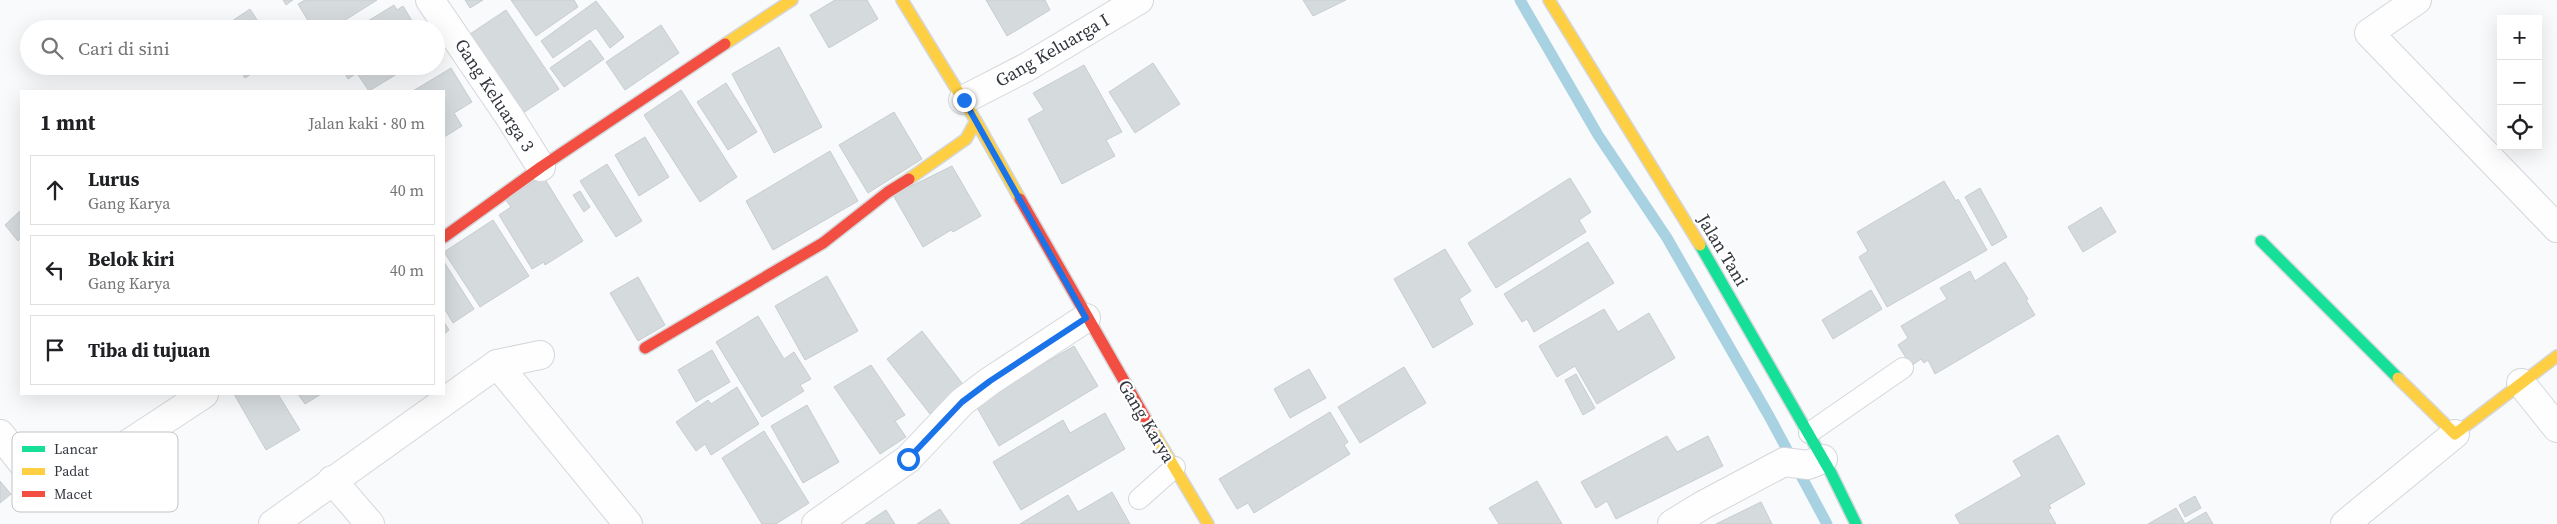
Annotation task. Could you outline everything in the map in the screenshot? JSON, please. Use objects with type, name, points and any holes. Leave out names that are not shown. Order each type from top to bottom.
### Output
[{"type":"street","name":"Gang Keluarga 3","points":[[431,0],[445,20]]},
{"type":"street","points":[[445,236],[541,167],[792,0]]},
{"type":"street","name":"Gang Karya","points":[[902,0],[970,110],[1086,318],[1208,524]]},
{"type":"street","name":"Gang Keluarga I","points":[[970,110],[1027,67],[1139,0]]},
{"type":"street","name":"Jalan Tani","points":[[1549,0],[1719,275],[1809,433],[1805,462],[1856,524]]},
{"type":"street","points":[[2416,0],[2369,33],[2557,228]]},
{"type":"street","name":"Gang Keluarga 3","points":[[445,20],[541,167]]},
{"type":"street","points":[[645,348],[823,243],[888,192],[932,164],[966,139],[970,110]]},
{"type":"street","points":[[2261,241],[2455,434]]},
{"type":"street","points":[[816,524],[908,459],[962,402],[1086,318]]},
{"type":"street","points":[[273,524],[332,480],[497,364],[540,355]]},
{"type":"street","points":[[2345,524],[2455,434],[2557,356]]},
{"type":"street","points":[[497,364],[628,524]]},
{"type":"street","points":[[2521,383],[2557,428]]},
{"type":"street","points":[[146,432],[202,395]]},
{"type":"street","points":[[0,434],[12,448]]},
{"type":"street","points":[[1672,524],[1703,505],[1805,462]]},
{"type":"street","points":[[332,480],[370,524]]},
{"type":"lane","points":[[1809,433],[1903,368]]},
{"type":"lane","points":[[1139,499],[1175,467]]},
{"type":"building","points":[[283,0],[293,0],[286,5]]},
{"type":"building","points":[[305,0],[377,0],[345,20],[308,20],[298,4]]},
{"type":"building","points":[[465,0],[483,0],[470,8]]},
{"type":"building","points":[[511,0],[574,0],[578,7],[536,36]]},
{"type":"building","points":[[835,0],[867,0],[878,19],[829,48],[810,15]]},
{"type":"building","points":[[986,0],[1045,0],[1050,10],[1007,36]]},
{"type":"building","points":[[1303,0],[1346,0],[1313,16]]},
{"type":"building","points":[[596,1],[624,37],[610,48],[596,28],[553,58],[541,41]]},
{"type":"building","points":[[394,5],[397,10],[403,6],[412,20],[370,20]]},
{"type":"building","points":[[250,9],[257,20],[234,20]]},
{"type":"building","points":[[506,10],[559,89],[523,113],[482,69],[490,63],[470,34]]},
{"type":"building","points":[[661,25],[679,53],[625,90],[606,62]]},
{"type":"building","points":[[590,40],[604,59],[564,87],[550,68]]},
{"type":"building","points":[[779,47],[822,127],[774,153],[732,74]]},
{"type":"building","points":[[1153,63],[1180,104],[1135,133],[1109,92]]},
{"type":"building","points":[[1084,65],[1122,132],[1106,140],[1115,156],[1062,184],[1028,119],[1044,110],[1033,93]]},
{"type":"building","points":[[451,68],[472,102],[454,113],[462,126],[445,136],[445,90],[415,90],[439,75],[445,75],[445,72]]},
{"type":"building","points":[[346,75],[354,75],[348,79]]},
{"type":"building","points":[[358,75],[395,75],[371,90],[368,90]]},
{"type":"building","points":[[726,83],[757,132],[728,150],[697,102]]},
{"type":"building","points":[[681,90],[737,177],[700,202],[644,115]]},
{"type":"building","points":[[894,112],[922,159],[868,193],[839,145]]},
{"type":"building","points":[[645,137],[669,177],[639,196],[615,155]]},
{"type":"building","points":[[830,151],[858,201],[773,250],[746,201]]},
{"type":"building","points":[[607,164],[642,221],[616,237],[580,181]]},
{"type":"building","points":[[952,166],[981,216],[953,232],[951,230],[923,247],[893,195]]},
{"type":"building","points":[[543,176],[583,241],[545,265],[544,262],[532,269],[499,215],[511,207],[505,199]]},
{"type":"building","points":[[1570,178],[1591,212],[1579,220],[1586,232],[1496,288],[1468,243]]},
{"type":"building","points":[[1944,181],[1956,201],[1958,199],[1987,250],[1887,307],[1859,257],[1868,251],[1857,232]]},
{"type":"building","points":[[1980,188],[2007,237],[1992,246],[1965,197]]},
{"type":"building","points":[[580,191],[590,207],[584,212],[573,195]]},
{"type":"building","points":[[2101,207],[2116,232],[2083,252],[2068,227]]},
{"type":"building","points":[[20,211],[20,239],[18,241],[5,225]]},
{"type":"building","points":[[493,220],[529,276],[480,307],[445,251]]},
{"type":"building","points":[[1588,242],[1614,283],[1534,332],[1527,319],[1522,322],[1504,294]]},
{"type":"building","points":[[1445,249],[1471,291],[1459,299],[1473,324],[1433,348],[1394,279]]},
{"type":"building","points":[[2005,262],[2028,299],[2026,300],[2035,315],[1935,374],[1928,360],[1924,363],[1921,359],[1911,366],[1898,345],[1908,338],[1901,326],[1947,299],[1940,288],[1970,271],[1975,281]]},
{"type":"building","points":[[445,264],[474,309],[453,323],[445,310]]},
{"type":"building","points":[[827,276],[858,331],[805,360],[775,306]]},
{"type":"building","points":[[638,277],[665,325],[638,341],[610,293]]},
{"type":"building","points":[[1871,290],[1882,309],[1833,339],[1822,320]]},
{"type":"building","points":[[1604,309],[1618,332],[1649,313],[1675,358],[1597,404],[1575,366],[1557,377],[1539,346]]},
{"type":"building","points":[[758,316],[784,359],[794,352],[811,379],[800,385],[804,391],[762,417],[716,342]]},
{"type":"building","points":[[445,324],[449,330],[445,333]]},
{"type":"building","points":[[922,331],[965,387],[930,414],[887,359]]},
{"type":"building","points":[[1074,346],[1098,386],[999,446],[975,404]]},
{"type":"building","points":[[712,350],[730,382],[696,402],[678,370]]},
{"type":"building","points":[[871,365],[905,415],[895,421],[906,437],[880,454],[834,387]]},
{"type":"building","points":[[1404,367],[1426,403],[1360,443],[1338,407]]},
{"type":"building","points":[[1309,369],[1326,398],[1290,418],[1274,389]]},
{"type":"building","points":[[1576,374],[1595,408],[1583,415],[1565,380]]},
{"type":"building","points":[[737,387],[759,424],[711,455],[705,444],[696,451],[676,422],[708,400],[711,404]]},
{"type":"building","points":[[235,395],[279,395],[300,430],[266,450]]},
{"type":"building","points":[[299,395],[319,395],[305,404]]},
{"type":"building","points":[[807,405],[839,462],[803,483],[771,426]]},
{"type":"building","points":[[1330,412],[1348,442],[1344,445],[1350,454],[1254,513],[1248,503],[1237,509],[1219,479]]},
{"type":"building","points":[[1105,413],[1125,449],[1021,510],[993,462],[1063,420],[1070,433]]},
{"type":"building","points":[[764,431],[809,503],[776,524],[762,524],[722,458]]},
{"type":"building","points":[[2058,435],[2085,484],[2049,505],[2051,508],[2048,510],[2056,524],[1960,524],[1955,515],[2022,476],[2013,461]]},
{"type":"building","points":[[1667,436],[1677,452],[1708,436],[1723,466],[1616,519],[1607,501],[1596,508],[1581,482]]},
{"type":"building","points":[[0,481],[11,494],[0,503]]},
{"type":"building","points":[[1537,481],[1562,524],[1499,524],[1489,508]]},
{"type":"building","points":[[1112,492],[1130,524],[1020,524],[1068,495],[1078,512]]},
{"type":"building","points":[[2195,496],[2201,508],[2185,517],[2179,505]]},
{"type":"building","points":[[1761,502],[1772,524],[1716,524]]},
{"type":"building","points":[[2176,508],[2185,524],[2148,524]]},
{"type":"building","points":[[940,509],[950,524],[917,524]]},
{"type":"building","points":[[886,510],[895,524],[865,524]]},
{"type":"building","points":[[2206,512],[2213,524],[2185,524]]},
{"type":"waterway","points":[[1520,0],[1598,135],[1667,238],[1769,416],[1827,524]]},
{"type":"traffic: fast","points":[[2261,241],[2398,378]]},
{"type":"traffic: fast","points":[[1700,245],[1831,473],[1856,524]]},
{"type":"traffic: slow","points":[[725,44],[792,0]]},
{"type":"traffic: slow","points":[[902,0],[976,121],[1020,199]]},
{"type":"traffic: slow","points":[[1549,0],[1700,245]]},
{"type":"traffic: slow","points":[[909,179],[966,139],[976,121]]},
{"type":"traffic: slow","points":[[2398,378],[2455,434],[2557,356]]},
{"type":"traffic: slow","points":[[1151,428],[1208,524]]},
{"type":"traffic: jam","points":[[445,236],[541,167],[725,44]]},
{"type":"traffic: jam","points":[[645,348],[823,243],[888,192],[909,179]]},
{"type":"traffic: jam","points":[[1020,199],[1151,428]]},
{"type":"route","points":[[908,459],[962,402],[990,381],[1086,318],[964,100]]}]
